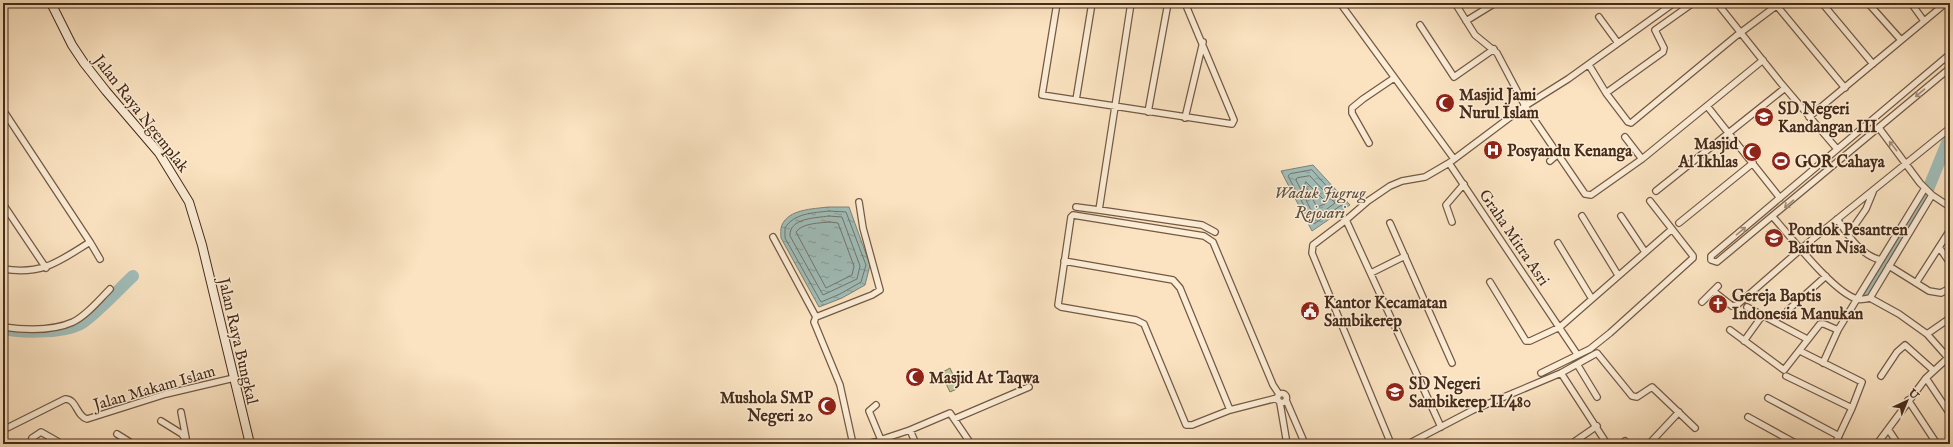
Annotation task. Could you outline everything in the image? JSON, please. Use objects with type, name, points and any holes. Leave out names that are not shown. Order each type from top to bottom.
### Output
[{"type":"street","name":"Jalan Raya Ngemplak","points":[[50,3],[72,45],[84,63],[106,91],[152,143],[182,188],[189,202],[202,245]]},
{"type":"street","points":[[1057,3],[1042,95],[1230,125],[1234,122],[1203,42],[1185,3]]},
{"type":"street","points":[[1076,100],[1092,3]]},
{"type":"street","points":[[1099,210],[1131,3]]},
{"type":"street","points":[[1148,112],[1168,3]]},
{"type":"street","points":[[1340,3],[1454,158]]},
{"type":"street","points":[[1455,3],[1477,37],[1498,53],[1525,106],[1584,194],[1591,195],[1642,159],[1763,60]]},
{"type":"street","points":[[1466,21],[1492,5],[1492,3]]},
{"type":"street","points":[[1391,444],[1312,253],[1313,245],[1368,201],[1390,186],[1402,181],[1424,177],[1449,163],[1525,106],[1589,65],[1674,3]]},
{"type":"street","points":[[1606,93],[1663,52],[1664,48],[1655,30],[1693,3]]},
{"type":"street","points":[[1717,3],[1785,88],[1837,149]]},
{"type":"street","points":[[1822,3],[1873,64]]},
{"type":"street","points":[[1868,3],[1901,40]]},
{"type":"street","points":[[1911,3],[1924,21]]},
{"type":"street","points":[[1810,117],[1946,3]]},
{"type":"street","points":[[1589,65],[1606,93],[1628,122],[1632,122],[1779,4],[1845,88]]},
{"type":"street","points":[[1599,17],[1618,43]]},
{"type":"street","points":[[1420,25],[1454,77],[1494,49]]},
{"type":"street","points":[[1185,118],[1203,42]]},
{"type":"street","points":[[1950,54],[1711,256],[1711,260],[1717,262],[1950,68]]},
{"type":"street","points":[[1369,144],[1352,113],[1352,108],[1363,98],[1394,78]]},
{"type":"street","points":[[1656,191],[1785,88]]},
{"type":"street","points":[[1900,96],[1907,104]]},
{"type":"street","points":[[1707,106],[1780,198]]},
{"type":"street","points":[[3,110],[100,259]]},
{"type":"street","points":[[1879,128],[1907,164],[1915,178],[1925,189],[1950,207]]},
{"type":"street","points":[[1713,291],[1732,306],[1737,305],[1802,248],[1950,128]]},
{"type":"street","points":[[1625,137],[1642,159]]},
{"type":"street","points":[[1550,161],[1558,154]]},
{"type":"street","name":"Graha Mitra Asri","points":[[1449,163],[1577,354]]},
{"type":"street","points":[[1679,223],[1753,163]]},
{"type":"street","points":[[1452,222],[1446,205],[1464,184]]},
{"type":"street","points":[[1797,184],[1803,191]]},
{"type":"street","points":[[1823,363],[1838,330],[1925,189]]},
{"type":"street","points":[[1848,235],[1866,209],[1873,191]]},
{"type":"street","points":[[1870,298],[1932,194]]},
{"type":"street","points":[[1541,373],[1577,354],[1590,349],[1610,333],[1693,258],[1693,256],[1650,201]]},
{"type":"street","points":[[816,317],[872,295],[880,290],[863,228],[859,202]]},
{"type":"street","points":[[3,204],[46,268]]},
{"type":"street","points":[[1076,207],[1202,225],[1215,232]]},
{"type":"street","points":[[1280,399],[1230,410],[1192,425],[1186,425],[1144,324],[1136,320],[1061,307],[1058,305],[1071,218],[1075,214],[1153,227],[1204,236],[1213,242],[1272,385],[1280,399],[1305,444]]},
{"type":"street","points":[[1582,216],[1618,275]]},
{"type":"street","points":[[1621,216],[1645,252]]},
{"type":"street","points":[[1773,216],[1826,276],[1841,289],[1857,299],[1870,298],[1899,314],[1927,334],[1949,358],[1933,370],[1926,378],[1908,400],[1877,444]]},
{"type":"street","points":[[1153,227],[1155,218]]},
{"type":"street","points":[[1346,220],[1441,427]]},
{"type":"street","points":[[1837,220],[1848,235],[1866,253],[1881,260]]},
{"type":"street","points":[[1390,223],[1452,363]]},
{"type":"street","points":[[1490,282],[1527,342],[1560,327],[1672,229]]},
{"type":"street","points":[[1916,283],[1950,230]]},
{"type":"street","points":[[773,237],[816,317],[814,322],[840,385],[853,444]]},
{"type":"street","points":[[3,269],[21,271],[46,268],[90,242]]},
{"type":"street","name":"Graha Mitra Asri","points":[[1558,243],[1592,299]]},
{"type":"street","name":"Jalan Raya Bungkal","points":[[202,245],[250,444]]},
{"type":"street","points":[[1939,247],[1950,263]]},
{"type":"street","points":[[1371,273],[1405,256]]},
{"type":"street","points":[[1064,261],[1173,280],[1176,282],[1180,288],[1230,410]]},
{"type":"street","points":[[1889,266],[1929,291],[1937,293],[1950,288]]},
{"type":"street","points":[[1788,310],[1826,276]]},
{"type":"street","points":[[1702,302],[1718,286]]},
{"type":"street","points":[[3,327],[27,328],[66,324],[80,318],[110,289]]},
{"type":"street","points":[[1747,308],[1807,339]]},
{"type":"street","points":[[1744,341],[1762,316]]},
{"type":"street","points":[[1927,334],[1950,318]]},
{"type":"street","points":[[1730,330],[1784,370],[1807,339],[1821,324],[1838,330]]},
{"type":"street","points":[[1881,376],[1897,352],[1905,345],[1933,370]]},
{"type":"street","points":[[1802,352],[1861,381],[1862,384],[1852,408],[1834,444]]},
{"type":"street","points":[[1408,444],[1473,410],[1561,373],[1597,353],[1632,396],[1637,397],[1652,387],[1695,428]]},
{"type":"street","points":[[1577,364],[1597,397]]},
{"type":"street","points":[[1561,373],[1597,426],[1607,444]]},
{"type":"street","points":[[1786,376],[1852,408]]},
{"type":"street","name":"Jalan Makam Islam","points":[[3,430],[65,399],[72,401],[83,418],[87,419],[166,394],[234,378]]},
{"type":"street","points":[[1926,378],[1950,414]]},
{"type":"street","points":[[954,419],[1029,387]]},
{"type":"street","points":[[1768,398],[1839,436]]},
{"type":"street","points":[[1280,399],[1287,444]]},
{"type":"street","points":[[1908,400],[1937,444]]},
{"type":"street","points":[[876,405],[869,411],[881,440]]},
{"type":"street","points":[[181,412],[187,441]]},
{"type":"street","points":[[1649,444],[1679,412]]},
{"type":"street","points":[[868,444],[910,430],[950,413],[971,444]]},
{"type":"street","points":[[1748,417],[1797,444]]},
{"type":"street","points":[[161,420],[187,441]]},
{"type":"street","points":[[1571,444],[1597,426]]},
{"type":"street","points":[[1888,429],[1898,444]]},
{"type":"street","points":[[910,430],[916,444]]},
{"type":"street","points":[[30,444],[37,434],[41,432],[46,433],[62,444]]},
{"type":"street","points":[[117,434],[133,444]]},
{"type":"green space","points":[[950,368],[959,388],[950,392],[941,373]]},
{"type":"water","name":"Waduk Jugrug Rejosari","points":[[1313,165],[1350,205],[1312,231],[1281,171]]},
{"type":"water","points":[[849,207],[870,265],[865,285],[842,298],[819,307],[781,238],[781,230],[785,220],[796,213],[809,209]]},
{"type":"waterway","points":[[1867,294],[1910,220],[1922,204],[1950,139]]},
{"type":"waterway","points":[[3,329],[33,332],[57,330],[78,325],[97,311],[133,276]]},
{"type":"place","name":"Masjid Jami Nurul Islam","points":[[1445,103]]},
{"type":"place","name":"SD Negeri Kandangan III","points":[[1764,117]]},
{"type":"place","name":"Posyandu Kenanga","points":[[1493,150]]},
{"type":"place","name":"Masjid Al Ikhlas","points":[[1752,152]]},
{"type":"place","name":"GOR Cahaya","points":[[1781,161]]},
{"type":"place","name":"Pondok Pesantren Baitun Nisa","points":[[1774,238]]},
{"type":"place","name":"Gereja Baptis Indonesia Manukan","points":[[1718,304]]},
{"type":"place","name":"Kantor Kecamatan Sambikerep","points":[[1310,311]]},
{"type":"place","name":"Masjid At Taqwa","points":[[915,377]]},
{"type":"place","name":"SD Negeri Sambikerep II/480","points":[[1395,392]]},
{"type":"place","name":"Mushola SMP Negeri 20","points":[[827,406]]}]
